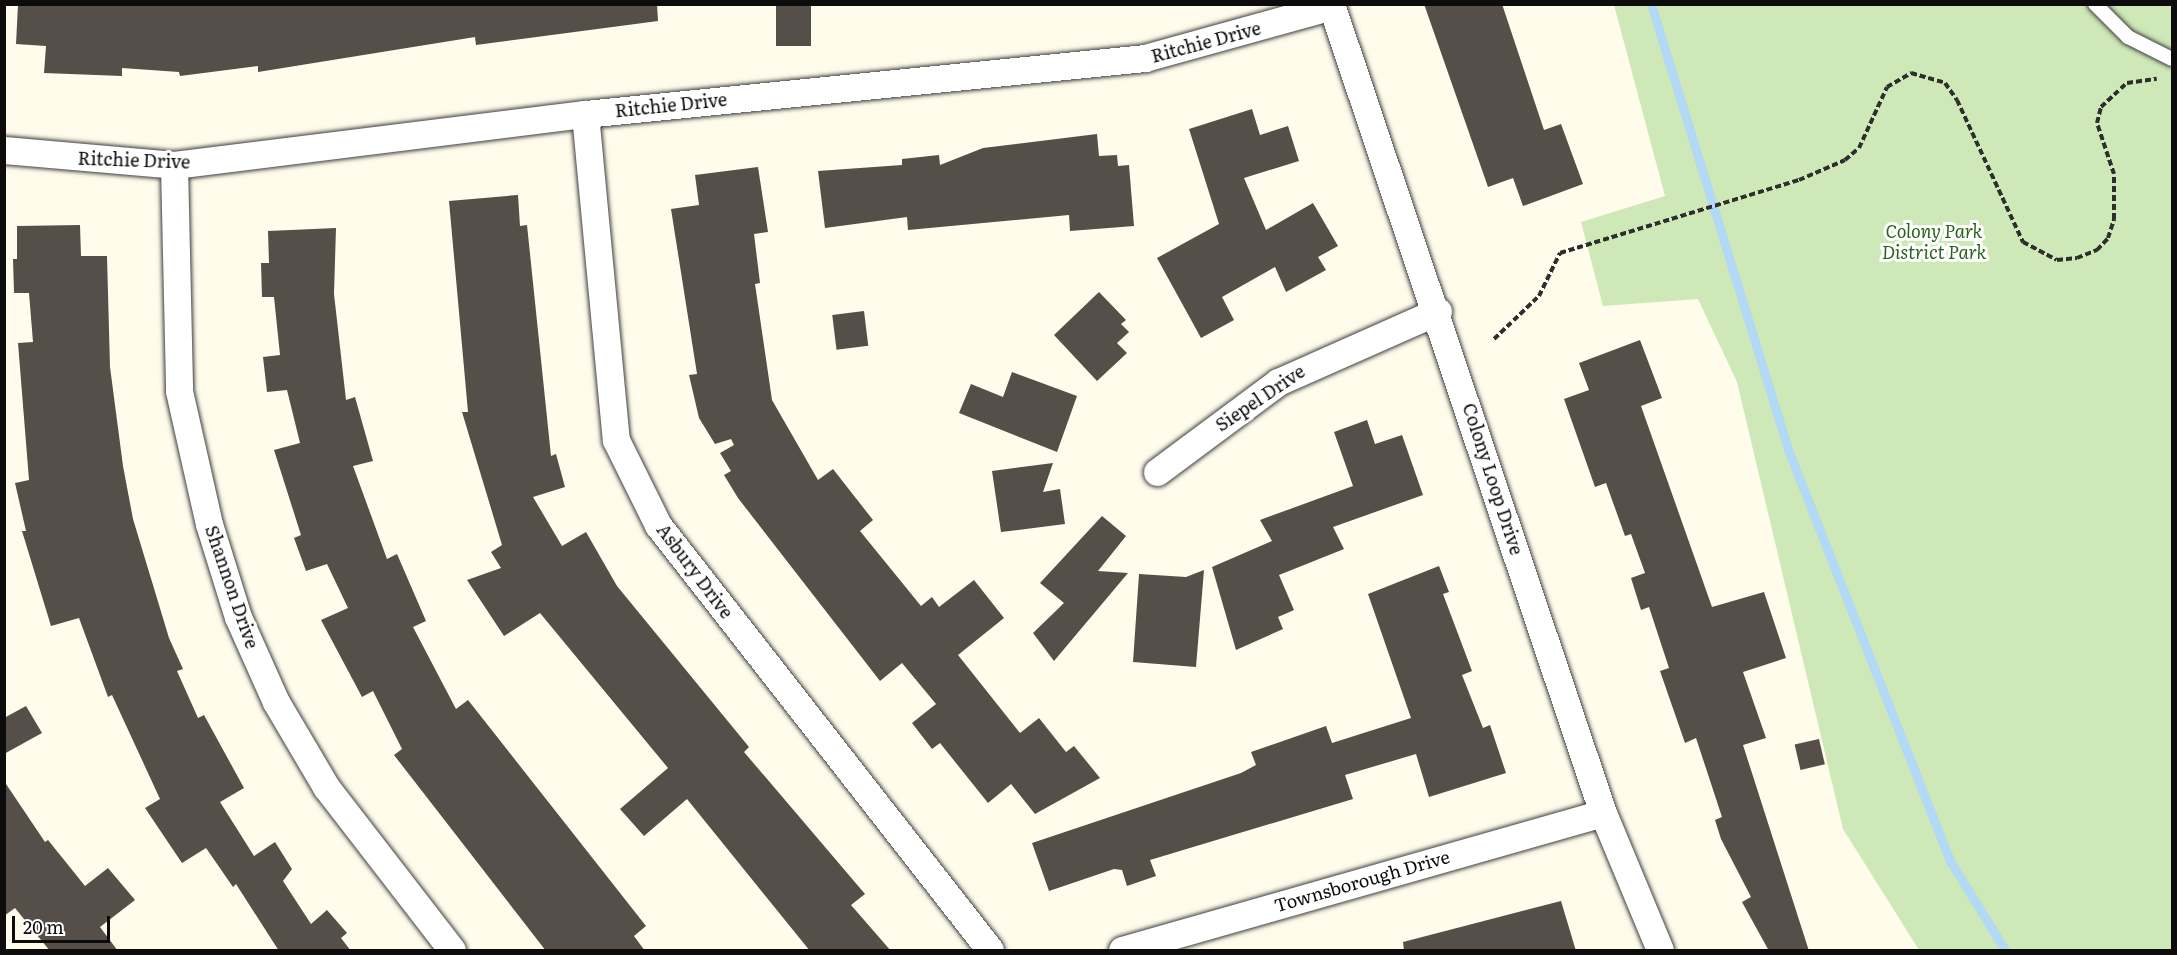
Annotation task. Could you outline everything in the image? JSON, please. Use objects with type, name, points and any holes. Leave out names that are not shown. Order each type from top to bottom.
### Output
[{"type":"street","name":"Ritchie Drive","points":[[4,150],[174,165],[585,114],[1145,58],[1332,5]]},
{"type":"street","name":"Colony Loop Drive","points":[[1332,5],[1438,311],[1603,813],[1660,951]]},
{"type":"street","name":"Asbury Drive","points":[[585,114],[616,440],[658,525],[990,951]]},
{"type":"street","name":"Shannon Drive","points":[[174,165],[179,391],[209,524],[238,617],[276,702],[326,787],[452,951]]},
{"type":"street","name":"Siepel Drive","points":[[1157,472],[1278,382],[1438,311]]},
{"type":"street","name":"Townsborough Drive","points":[[1122,951],[1603,813]]},
{"type":"lane","points":[[2095,4],[2128,37],[2172,59]]},
{"type":"path","points":[[1494,339],[1539,296],[1560,253],[1831,169],[1859,148],[1878,103],[1898,78],[1930,75],[1945,83],[1957,100],[2011,224],[2024,242],[2057,260],[2077,258],[2097,250],[2108,238],[2114,219],[2114,174],[2097,123],[2101,107],[2120,88],[2140,78],[2167,82]]},
{"type":"green space","name":"Colony Park District Park","points":[[1614,5],[2172,5],[2172,950],[1919,950],[1843,829],[1737,382],[1698,299],[1603,306],[1581,222],[1665,196]]},
{"type":"building","points":[[18,4],[657,4],[658,21],[476,45],[475,37],[258,72],[258,66],[180,76],[179,72],[122,68],[122,76],[44,73],[46,46],[16,44]]},
{"type":"building","points":[[776,4],[811,4],[811,46],[776,46]]},
{"type":"building","points":[[1424,4],[1502,4],[1544,130],[1561,124],[1583,184],[1523,206],[1513,178],[1488,187]]},
{"type":"building","points":[[1252,109],[1260,135],[1288,126],[1299,161],[1244,178],[1266,230],[1313,203],[1338,246],[1318,257],[1326,270],[1286,292],[1275,267],[1222,297],[1234,320],[1201,338],[1157,258],[1219,224],[1189,129]]},
{"type":"building","points":[[1097,134],[1099,156],[1117,155],[1118,166],[1129,165],[1134,226],[1070,231],[1069,215],[908,230],[907,217],[825,228],[818,171],[902,165],[902,159],[939,155],[940,165],[983,148]]},
{"type":"building","points":[[758,167],[768,232],[754,234],[760,283],[755,284],[772,400],[818,480],[833,469],[873,520],[860,531],[921,606],[932,597],[939,607],[974,580],[1004,618],[958,655],[1020,733],[1039,718],[1066,752],[1074,746],[1100,778],[1035,814],[1011,784],[988,803],[940,743],[932,749],[912,723],[936,704],[902,663],[880,681],[738,498],[724,475],[731,471],[720,453],[734,445],[731,439],[715,444],[699,418],[689,375],[697,374],[671,209],[699,205],[695,175]]},
{"type":"building","points":[[518,195],[520,226],[527,225],[551,456],[556,454],[565,487],[533,497],[562,546],[586,532],[617,586],[749,747],[744,752],[865,894],[851,905],[891,951],[810,951],[687,799],[644,836],[620,809],[668,768],[540,613],[504,636],[467,580],[501,568],[491,552],[502,545],[462,412],[468,412],[449,201]]},
{"type":"building","points":[[80,225],[81,256],[107,256],[110,367],[123,466],[133,519],[169,638],[183,669],[177,671],[198,718],[204,715],[244,788],[220,802],[254,856],[275,842],[292,869],[283,881],[311,924],[327,910],[347,933],[341,938],[351,951],[279,951],[236,884],[233,887],[206,848],[182,863],[145,808],[160,799],[112,695],[108,697],[79,618],[51,626],[22,531],[26,531],[15,483],[29,480],[18,343],[33,342],[29,293],[14,293],[13,259],[17,259],[17,226]]},
{"type":"building","points":[[336,228],[334,294],[346,400],[355,397],[373,461],[353,466],[387,559],[397,554],[426,621],[413,627],[456,709],[468,700],[646,926],[634,936],[645,951],[546,951],[394,755],[402,749],[373,691],[362,697],[321,620],[348,608],[327,564],[306,571],[294,538],[301,535],[274,450],[300,443],[287,390],[267,392],[263,357],[280,355],[274,297],[262,297],[261,263],[269,263],[268,231]]},
{"type":"building","points":[[1099,292],[1126,320],[1121,324],[1129,332],[1117,343],[1127,353],[1097,381],[1054,335]]},
{"type":"building","points":[[864,311],[868,346],[837,350],[832,315]]},
{"type":"building","points":[[1640,340],[1662,398],[1641,406],[1712,607],[1764,592],[1786,658],[1743,672],[1766,738],[1743,745],[1809,951],[1769,951],[1742,902],[1751,897],[1721,839],[1715,820],[1722,817],[1696,738],[1685,743],[1660,671],[1669,668],[1649,607],[1641,610],[1631,578],[1645,573],[1631,534],[1625,536],[1606,483],[1595,487],[1564,399],[1589,390],[1579,363]]},
{"type":"building","points":[[1012,372],[1077,396],[1057,452],[959,413],[971,384],[1003,397]]},
{"type":"building","points":[[1367,420],[1375,444],[1402,435],[1423,495],[1333,527],[1344,549],[1279,575],[1294,610],[1278,617],[1283,629],[1236,650],[1212,567],[1272,541],[1260,520],[1353,486],[1334,432]]},
{"type":"building","points":[[1053,463],[1043,492],[1060,489],[1065,524],[1001,532],[992,471]]},
{"type":"building","points":[[1102,516],[1126,536],[1098,571],[1128,573],[1054,661],[1033,633],[1064,603],[1040,583]]},
{"type":"building","points":[[1439,566],[1449,592],[1443,594],[1472,671],[1462,675],[1483,728],[1490,725],[1506,773],[1429,797],[1416,754],[1345,775],[1353,799],[1150,860],[1156,876],[1127,886],[1122,870],[1114,869],[1049,891],[1032,843],[1241,773],[1256,765],[1251,752],[1326,726],[1332,743],[1411,718],[1368,594]]},
{"type":"building","points":[[1204,570],[1196,667],[1133,662],[1139,574],[1186,577]]},
{"type":"building","points":[[26,706],[42,733],[4,754],[4,718]]},
{"type":"building","points":[[1819,739],[1825,764],[1800,770],[1795,745]]},
{"type":"building","points":[[4,781],[45,842],[48,840],[85,886],[108,868],[135,900],[100,927],[118,951],[50,951],[15,908],[4,916]]},
{"type":"building","points":[[1561,901],[1576,951],[1404,951],[1403,942]]},
{"type":"waterway","points":[[1651,4],[1789,452],[1949,859],[2005,950]]}]
